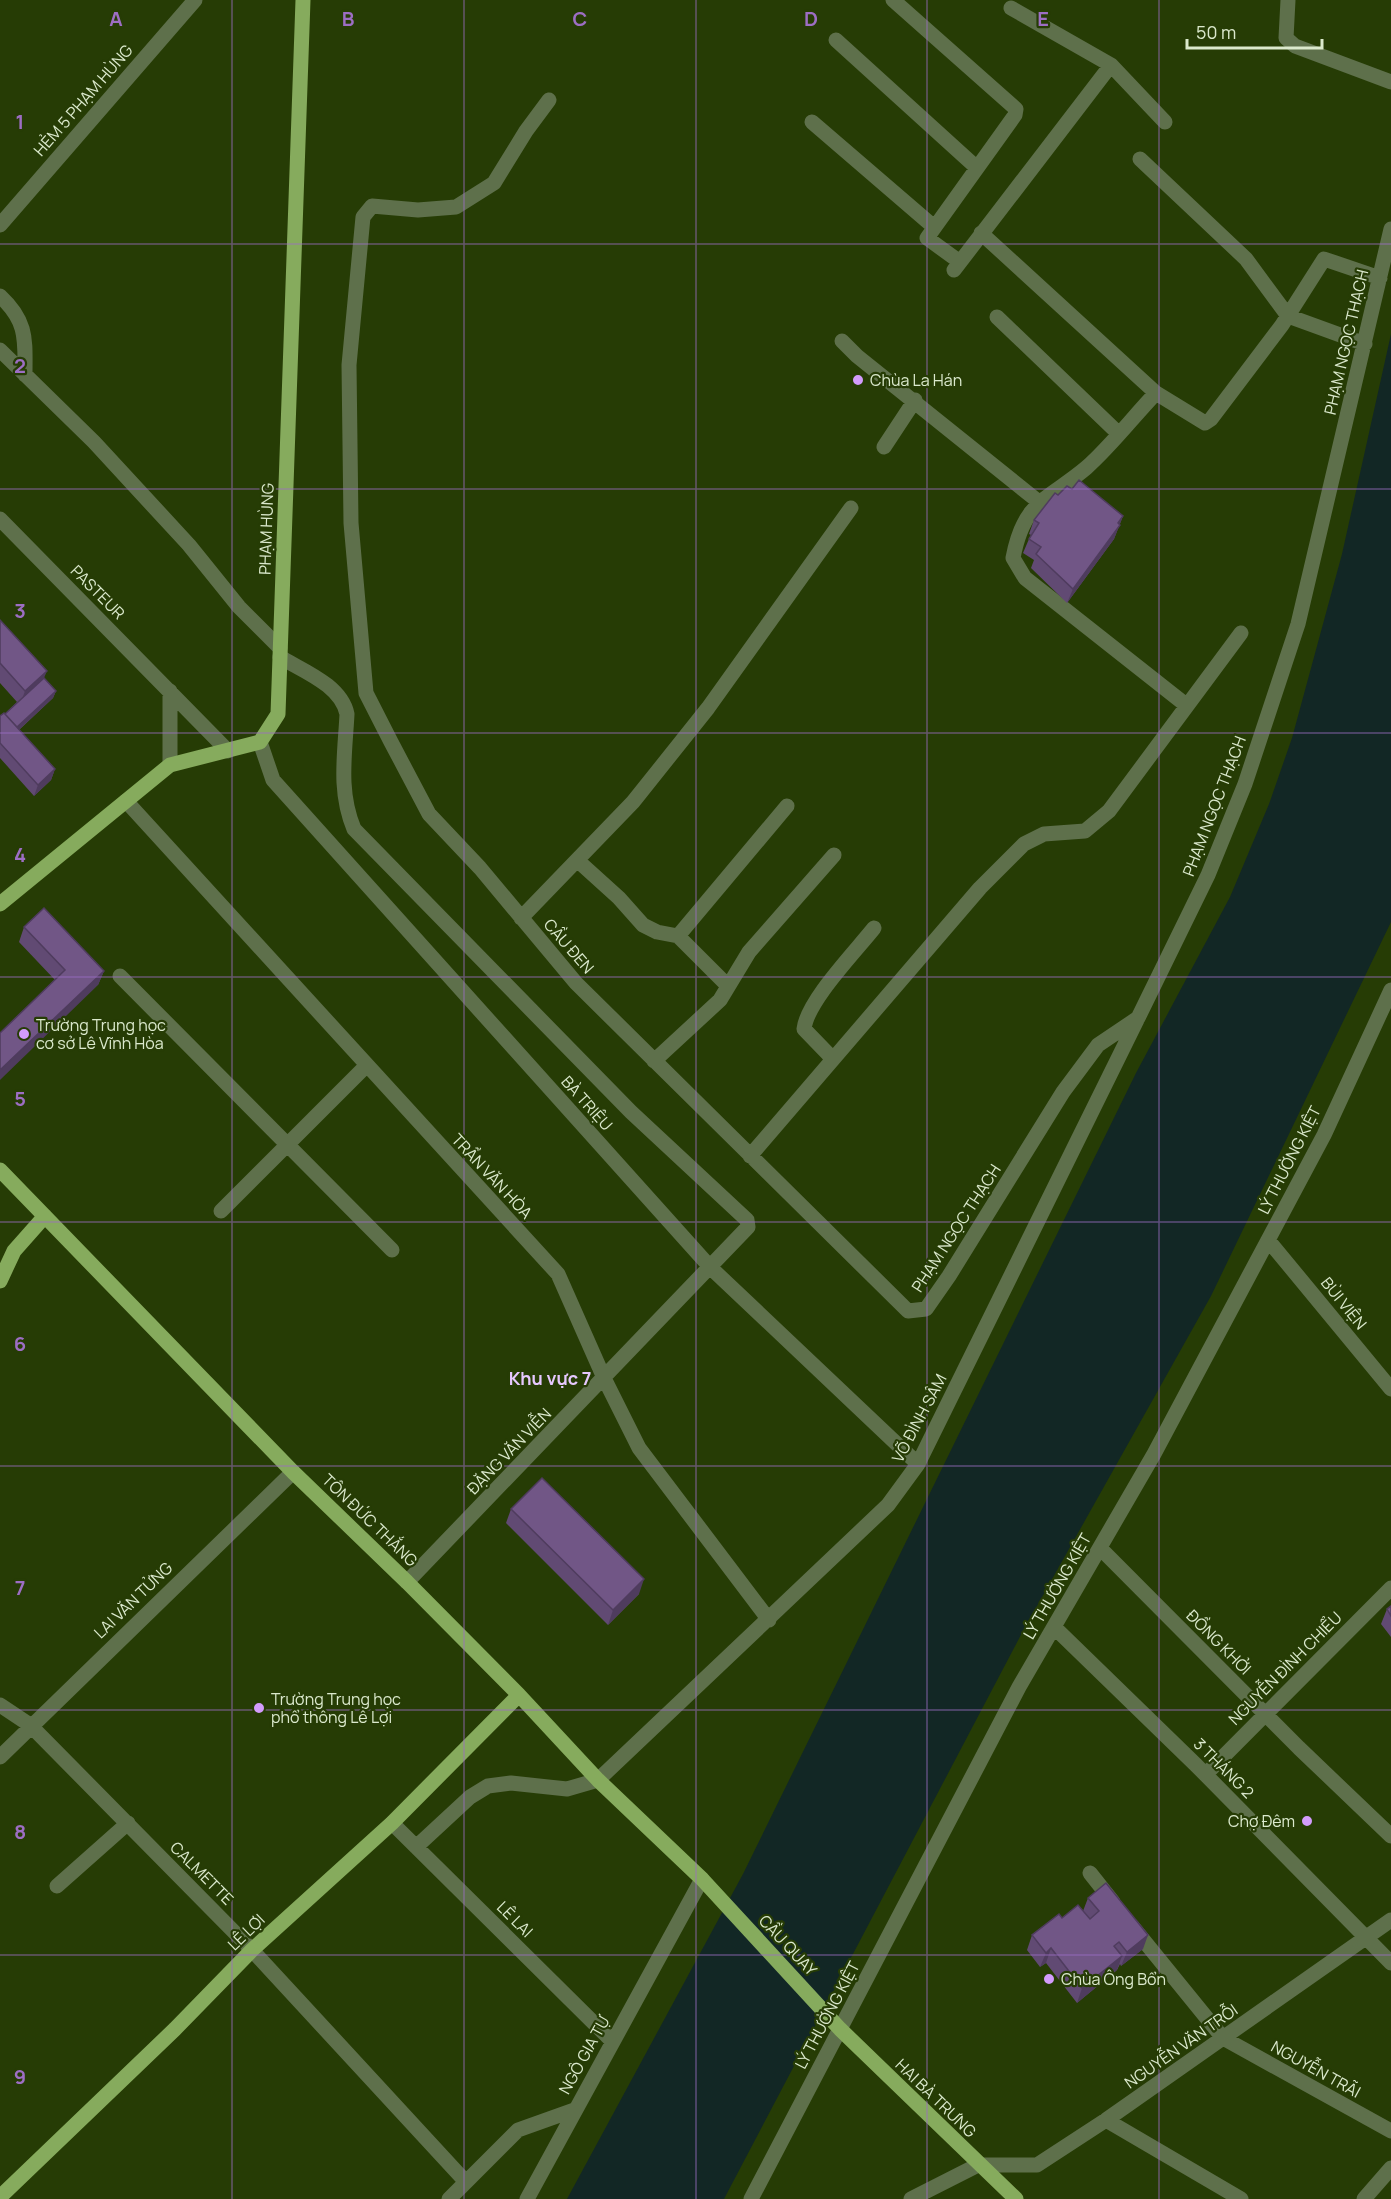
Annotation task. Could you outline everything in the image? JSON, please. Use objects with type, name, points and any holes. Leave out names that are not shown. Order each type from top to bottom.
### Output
[{"type":"main road","name":"PHẠM HÙNG","points":[[260,742],[278,714],[303,0]]},
{"type":"main road","points":[[0,904],[170,765],[260,742]]},
{"type":"main road","name":"TÔN ĐỨC THẮNG","points":[[0,1170],[293,1472],[407,1582],[519,1695],[598,1780],[716,1894]]},
{"type":"main road","points":[[0,1281],[14,1251],[45,1216]]},
{"type":"main road","name":"LÊ LỢI","points":[[0,2197],[175,2029],[252,1950],[392,1823],[519,1695]]},
{"type":"main road","name":"CẦU QUAY","points":[[716,1894],[836,2025]]},
{"type":"main road","name":"HAI BÀ TRƯNG","points":[[836,2025],[978,2165],[1016,2199]]},
{"type":"street","name":"HẺM 5 PHẠM HÙNG","points":[[0,225],[195,0]]},
{"type":"street","points":[[893,0],[1016,109],[1016,115],[927,238],[957,266],[1111,65]]},
{"type":"street","points":[[1288,0],[1286,38],[1295,46],[1391,82]]},
{"type":"street","points":[[1011,9],[1111,65],[1165,122]]},
{"type":"street","points":[[836,40],[977,168]]},
{"type":"street","name":"CẦU ĐEN","points":[[549,100],[526,131],[494,183],[456,207],[418,210],[372,206],[363,217],[349,365],[351,523],[366,693],[429,814],[480,868],[576,982],[908,1311]]},
{"type":"street","points":[[812,122],[934,227]]},
{"type":"street","points":[[1140,159],[1246,259],[1288,316],[1365,344]]},
{"type":"street","name":"PHẠM NGỌC THẠCH","points":[[908,1311],[926,1309],[949,1276],[1063,1092],[1098,1045],[1138,1018],[1208,875],[1248,773],[1298,624],[1391,229]]},
{"type":"street","points":[[981,234],[1156,393],[1205,423],[1288,316],[1324,259],[1380,278]]},
{"type":"street","points":[[0,296],[12,307],[24,328],[26,375]]},
{"type":"street","points":[[998,317],[1118,433]]},
{"type":"street","points":[[842,341],[857,356],[915,400],[1039,502]]},
{"type":"street","points":[[0,350],[94,442],[189,544],[239,607],[280,652]]},
{"type":"street","points":[[1156,393],[1086,467],[1039,502],[1023,525],[1013,558],[1025,578],[1186,705]]},
{"type":"street","points":[[884,447],[915,400]]},
{"type":"street","points":[[521,918],[633,802],[708,708],[850,508]]},
{"type":"street","name":"PASTEUR","points":[[0,519],[228,751]]},
{"type":"street","points":[[750,1156],[980,888],[1024,844],[1044,834],[1085,831],[1109,811],[1241,633]]},
{"type":"street","name":"ĐẶNG VĂN VIỄN","points":[[280,652],[335,691],[345,703],[347,714],[342,787],[346,810],[354,829],[631,1112],[747,1220],[748,1227],[744,1234],[407,1582]]},
{"type":"street","points":[[170,691],[170,765]]},
{"type":"street","name":"BÀ TRIỆU","points":[[260,742],[273,780],[711,1268],[918,1464]]},
{"type":"street","name":"TRẦN VĂN HÒA","points":[[126,801],[558,1274],[604,1378],[639,1448],[769,1620]]},
{"type":"street","points":[[678,936],[788,806]]},
{"type":"street","points":[[654,1061],[720,1000],[749,952],[834,855]]},
{"type":"street","points":[[577,860],[619,898],[643,925],[657,932],[678,936],[728,986]]},
{"type":"street","points":[[833,1059],[809,1036],[804,1029],[804,1023],[811,1006],[874,928]]},
{"type":"street","points":[[120,976],[392,1250]]},
{"type":"street","name":"LÝ THƯỜNG KIỆT","points":[[751,2199],[836,2025],[1019,1687],[1154,1454],[1324,1135],[1391,990]]},
{"type":"street","name":"VÕ ĐÌNH SÂM","points":[[598,1780],[888,1505],[918,1464],[1138,1018]]},
{"type":"street","points":[[221,1211],[366,1066]]},
{"type":"street","name":"BÙI VIỆN","points":[[1268,1240],[1391,1389]]},
{"type":"street","name":"LAI VĂN TỬNG","points":[[0,1756],[293,1472]]},
{"type":"street","name":"ĐỒNG KHỞI","points":[[1100,1548],[1264,1713],[1391,1836]]},
{"type":"street","name":"NGUYỄN ĐÌNH CHIỂU","points":[[1206,1774],[1264,1713],[1391,1588]]},
{"type":"street","name":"3 THÁNG 2","points":[[1054,1627],[1206,1774],[1391,1963]]},
{"type":"street","name":"CALMETTE","points":[[0,1705],[30,1725],[128,1823],[252,1950],[466,2182]]},
{"type":"street","points":[[416,1847],[470,1797],[488,1785],[511,1783],[567,1789],[598,1780]]},
{"type":"street","points":[[57,1886],[128,1823]]},
{"type":"street","name":"LÊ LAI","points":[[392,1823],[612,2041]]},
{"type":"street","points":[[1090,1873],[1223,2038]]},
{"type":"street","name":"NGÔ GIA TỰ","points":[[448,2199],[518,2130],[574,2110],[702,1879]]},
{"type":"street","name":"NGUYỄN VĂN TRỖI","points":[[978,2165],[1036,2165],[1106,2120],[1391,1920]]},
{"type":"street","name":"NGUYỄN TRÃI","points":[[1223,2038],[1391,2131]]},
{"type":"street","points":[[527,2199],[574,2110]]},
{"type":"street","points":[[1106,2120],[1241,2199]]},
{"type":"street","points":[[910,2199],[978,2165]]},
{"type":"street","points":[[1364,2199],[1391,2168]]},
{"type":"water","points":[[1391,334],[1391,922],[1211,1296],[1023,1631],[724,2199],[567,2199],[743,1874],[1136,1073],[1230,897],[1269,804],[1292,738],[1342,554]]},
{"type":"building","points":[[1079,480],[1123,516],[1118,523],[1120,525],[1073,589],[1036,554],[1041,547],[1029,539],[1039,523],[1034,520],[1055,493],[1058,495],[1067,486],[1072,489]]},
{"type":"building","points":[[0,620],[47,671],[25,691],[0,663]]},
{"type":"building","points":[[44,678],[56,691],[17,727],[5,714]]},
{"type":"building","points":[[4,713],[55,769],[38,785],[0,743],[0,716]]},
{"type":"building","points":[[44,908],[104,971],[0,1070],[0,1033],[65,970],[24,927]]},
{"type":"building","points":[[542,1478],[644,1579],[613,1610],[511,1509]]},
{"type":"building","points":[[1106,1883],[1148,1935],[1127,1952],[1119,1942],[1114,1946],[1122,1956],[1082,1988],[1051,1948],[1046,1953],[1032,1935],[1059,1914],[1062,1918],[1078,1905],[1090,1919],[1099,1911],[1088,1898]]},
{"type":"place","name":"Chùa La Hán","points":[[858,380]]},
{"type":"place","name":"Trường Trung học cơ sở Lê Vĩnh Hòa","points":[[24,1034]]},
{"type":"place","name":"Trường Trung học phổ thông Lê Lợi","points":[[259,1708]]},
{"type":"place","name":"Chợ Đêm","points":[[1307,1821]]},
{"type":"place","name":"Chùa Ông Bổn","points":[[1049,1979]]},
{"type":"district","name":"Khu vực 7","points":[[550,1378]]}]
